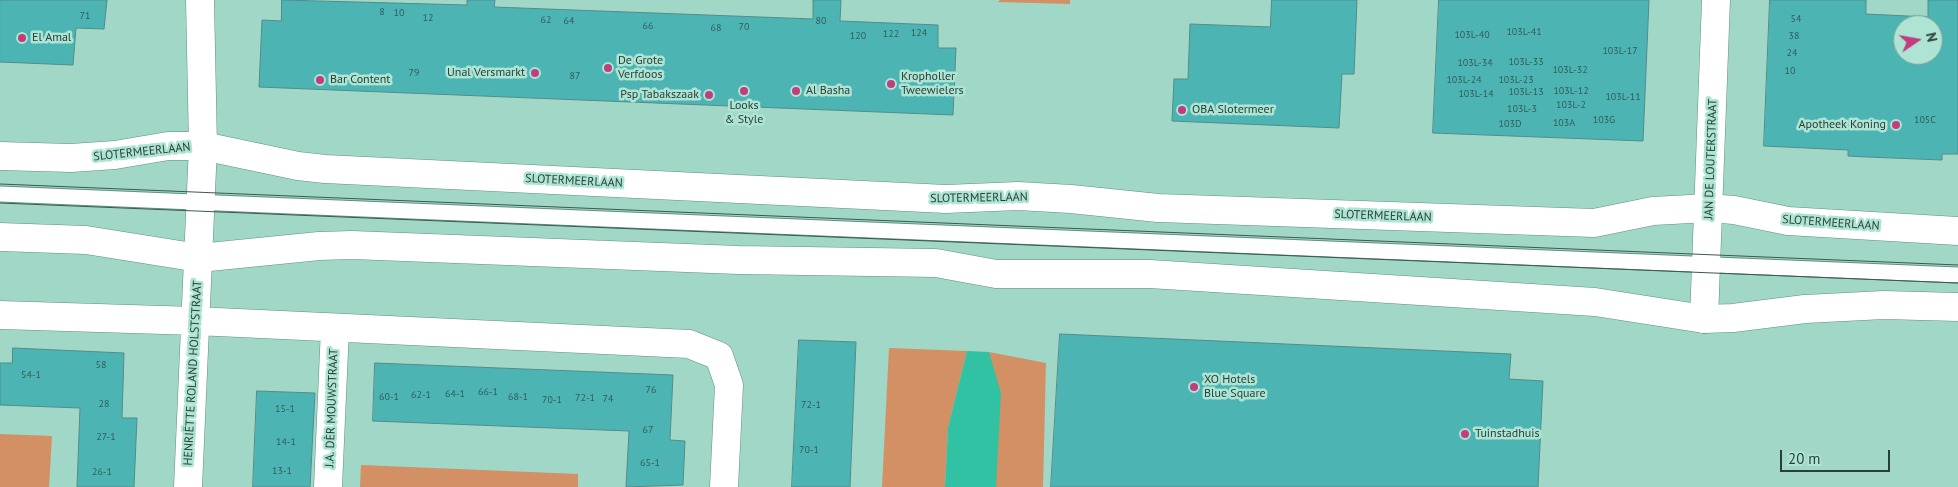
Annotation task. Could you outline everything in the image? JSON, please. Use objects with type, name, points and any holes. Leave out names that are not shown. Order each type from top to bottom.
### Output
[{"type":"main road","name":"HENRIËTTE ROLAND HOLSTSTRAAT","points":[[188,487],[203,146],[200,0]]},
{"type":"main road","name":"JAN DE LOUTERSTRAAT","points":[[1704,318],[1716,0]]},
{"type":"main road","name":"SLOTERMEERLAAN","points":[[0,156],[71,158],[115,155],[168,146],[203,146],[289,165],[325,169],[946,199],[1018,196],[1071,199],[1158,208],[1594,223],[1653,211],[1709,208],[1734,210],[1788,221],[1958,231]]},
{"type":"main road","points":[[0,237],[108,242],[164,254],[199,258],[319,246],[352,245],[738,260],[936,263],[996,274],[1150,274],[1595,302],[1704,318],[1733,318],[1795,310],[1884,305],[1958,307]]},
{"type":"main road","points":[[0,315],[196,321],[689,344],[719,356],[729,385],[724,487]]},
{"type":"main road","name":"J.A. DÈR MOUWSTRAAT","points":[[328,487],[335,328]]},
{"type":"lane","points":[[0,194],[1958,275]]},
{"type":"shaded area","points":[[1000,0],[1070,0],[1070,4],[998,2]]},
{"type":"shaded area","points":[[889,348],[967,351],[948,427],[945,487],[882,487]]},
{"type":"shaded area","points":[[967,351],[989,352],[1001,393],[996,487],[945,487],[948,427]]},
{"type":"shaded area","points":[[989,352],[1046,363],[1043,487],[996,487]]},
{"type":"shaded area","points":[[0,434],[52,436],[49,487],[0,487]]},
{"type":"shaded area","points":[[361,465],[578,474],[578,487],[360,487]]},
{"type":"building","points":[[0,0],[107,0],[104,29],[76,28],[73,65],[0,62]]},
{"type":"building","name":"De Grote Verfdoos","points":[[282,0],[467,5],[467,0],[495,0],[494,7],[813,19],[813,0],[841,0],[840,21],[938,25],[938,48],[956,48],[953,115],[259,87],[262,20],[281,21]]},
{"type":"building","points":[[1272,0],[1357,0],[1354,74],[1342,74],[1339,128],[1172,121],[1174,79],[1188,79],[1190,24],[1270,27]]},
{"type":"building","points":[[1439,0],[1649,0],[1643,141],[1433,133]]},
{"type":"building","points":[[1770,0],[1866,0],[1866,14],[1893,15],[1893,65],[1943,65],[1943,15],[1928,15],[1928,0],[1958,0],[1958,154],[1942,154],[1942,160],[1848,156],[1848,150],[1764,146]]},
{"type":"building","points":[[1060,334],[1511,354],[1509,379],[1543,381],[1538,487],[1051,487]]},
{"type":"building","points":[[799,340],[856,342],[850,487],[792,487]]},
{"type":"building","points":[[13,348],[124,353],[122,418],[137,418],[134,487],[77,487],[80,408],[0,405],[0,363],[12,363]]},
{"type":"building","points":[[375,363],[673,375],[670,440],[685,441],[683,485],[626,487],[629,431],[373,421]]},
{"type":"building","points":[[257,391],[315,393],[310,487],[253,487]]},
{"type":"tram line","points":[[0,184],[1958,265]]},
{"type":"tram line","points":[[0,203],[1958,283]]},
{"type":"place","name":"El Amal","points":[[22,38]]},
{"type":"place","name":"De Grote Verfdoos","points":[[608,68]]},
{"type":"place","name":"Unal Versmarkt","points":[[535,73]]},
{"type":"place","name":"Bar Content","points":[[320,80]]},
{"type":"place","name":"Kropholler Tweewielers","points":[[891,84]]},
{"type":"place","name":"Looks & Style","points":[[744,91]]},
{"type":"place","name":"Al Basha","points":[[796,91]]},
{"type":"place","name":"Psp Tabakszaak","points":[[709,95]]},
{"type":"place","name":"OBA Slotermeer","points":[[1182,110]]},
{"type":"place","name":"Apotheek Koning","points":[[1896,125]]},
{"type":"place","name":"XO Hotels Blue Square","points":[[1194,387]]},
{"type":"place","name":"Tuinstadhuis","points":[[1465,434]]}]
